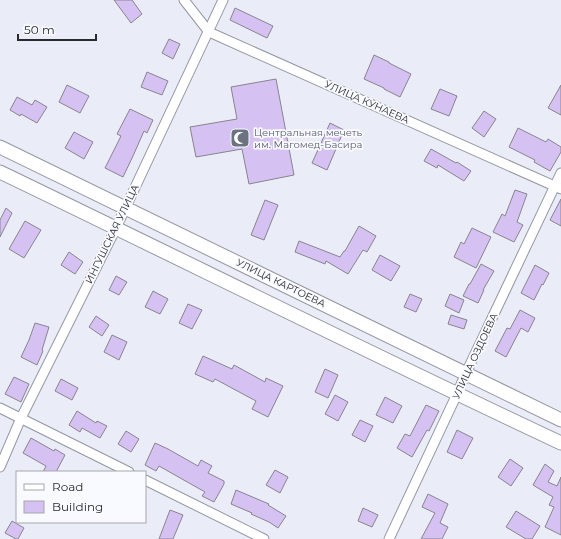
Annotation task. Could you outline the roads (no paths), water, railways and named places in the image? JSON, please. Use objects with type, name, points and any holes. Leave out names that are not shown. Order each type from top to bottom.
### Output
[{"type":"main road","name":"УЛИЦА КАРТОЕВА","points":[[0,147],[561,420]]},
{"type":"main road","points":[[0,172],[561,443]]},
{"type":"street","name":"УЛИЦА КУНАЕВА","points":[[184,0],[209,32],[558,188]]},
{"type":"street","name":"ИНГУШСКАЯ УЛИЦА","points":[[0,467],[21,418],[116,228],[223,0]]},
{"type":"street","name":"УЛИЦА ОЗДОЕВА","points":[[389,539],[466,373],[558,188],[561,172]]},
{"type":"street","points":[[0,408],[127,471]]},
{"type":"street","points":[[146,480],[264,539]]},
{"type":"place","name":"Центральная мечеть им. Магомед-Басира","points":[[240,138]]}]
